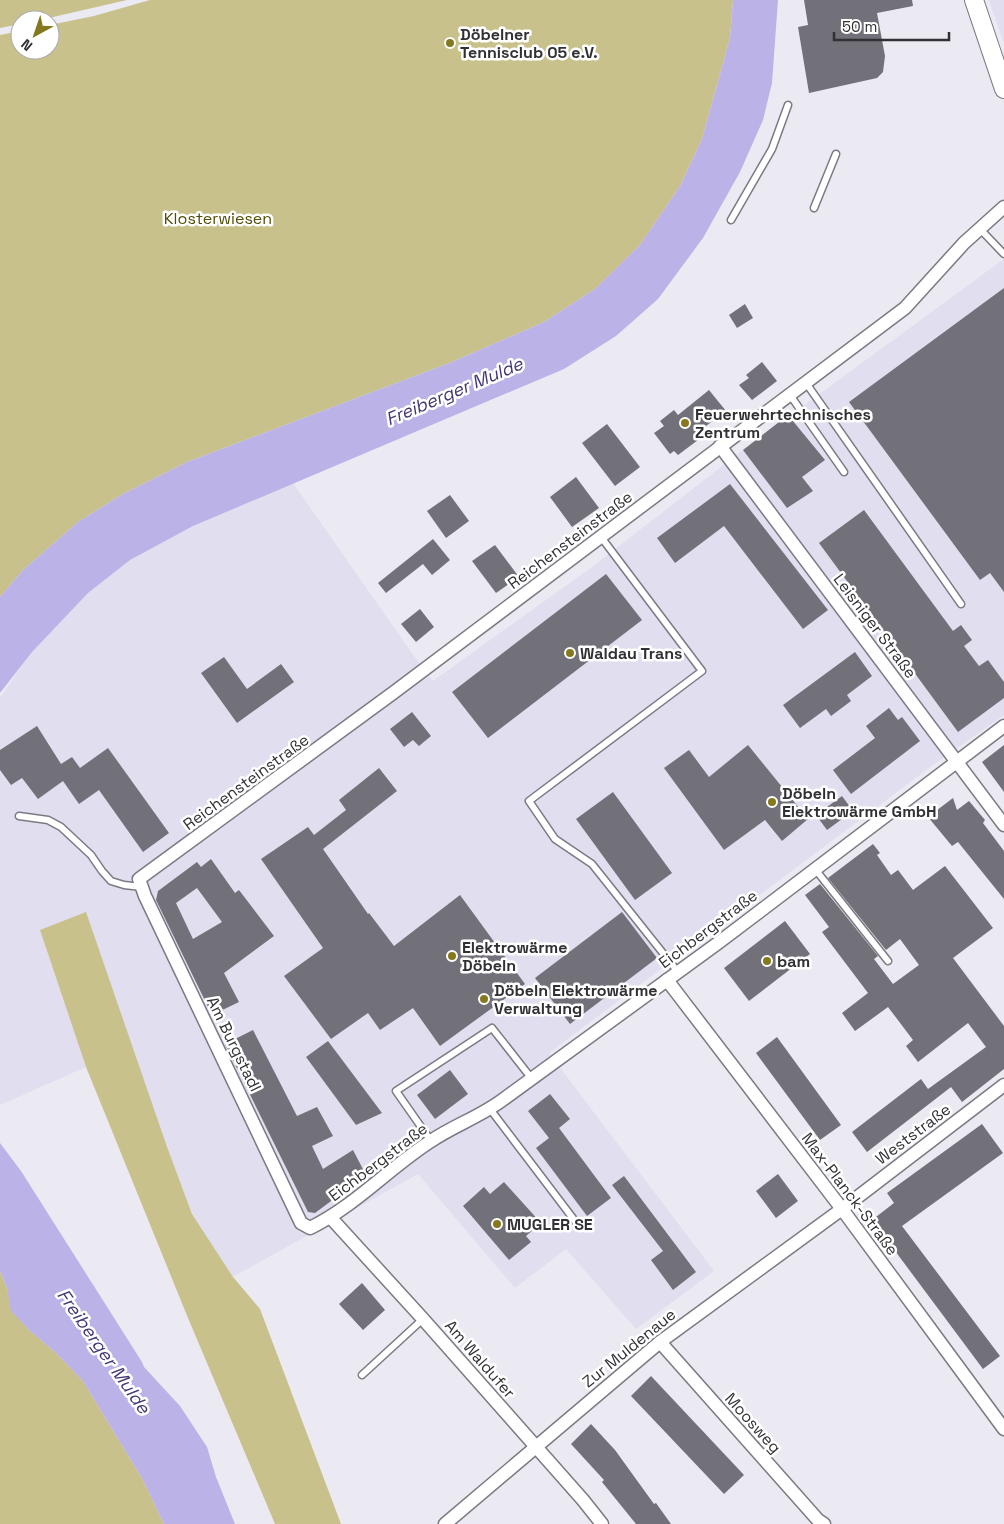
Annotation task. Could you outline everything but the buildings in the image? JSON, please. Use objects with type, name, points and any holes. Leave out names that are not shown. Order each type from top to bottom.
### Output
[{"type":"main road","points":[[974,0],[1004,89]]},
{"type":"street","name":"Reichensteinstraße","points":[[140,883],[905,308],[964,243],[1004,207]]},
{"type":"street","name":"Leisniger Straße","points":[[720,446],[1004,825]]},
{"type":"street","name":"Eichbergstraße","points":[[301,1223],[310,1228],[331,1218],[431,1141],[490,1109],[668,980],[1004,726]]},
{"type":"street","name":"Am Burgstadl","points":[[140,883],[144,896],[301,1223]]},
{"type":"street","name":"Max-Planck-Straße","points":[[668,980],[842,1208],[1004,1430]]},
{"type":"street","name":"Weststraße","points":[[842,1208],[1004,1085]]},
{"type":"street","name":"Zur Muldenaue","points":[[445,1524],[660,1342],[842,1208]]},
{"type":"street","name":"Am Waldufer","points":[[331,1218],[424,1319],[602,1524]]},
{"type":"street","name":"Moosweg","points":[[660,1342],[818,1520],[824,1524]]},
{"type":"lane","points":[[731,220],[772,149],[788,105]]},
{"type":"lane","points":[[814,208],[836,154]]},
{"type":"lane","points":[[980,229],[1004,254]]},
{"type":"lane","points":[[806,383],[961,604]]},
{"type":"lane","points":[[790,394],[844,472]]},
{"type":"lane","points":[[601,537],[702,672],[529,801],[555,839],[592,864],[678,972]]},
{"type":"lane","points":[[20,816],[48,820],[61,827],[91,855],[110,881],[124,885],[140,883]]},
{"type":"lane","points":[[815,869],[888,962]]},
{"type":"lane","points":[[431,1141],[396,1091],[492,1028],[532,1079]]},
{"type":"lane","points":[[490,1109],[574,1221]]},
{"type":"lane","points":[[362,1375],[424,1319]]},
{"type":"shaded area","points":[[989,0],[1004,0],[1004,44]]},
{"type":"shaded area","points":[[1004,259],[1004,715],[929,768],[549,1053],[714,1271],[636,1329],[566,1249],[515,1288],[418,1174],[233,1277],[192,1214],[166,1144],[40,930],[86,1067],[0,1105],[0,698],[31,652],[88,593],[130,560],[193,526],[293,483],[433,681],[588,570],[743,450]]},
{"type":"green space","points":[[0,0],[127,0],[60,15],[60,10],[10,10],[10,26],[0,28]]},
{"type":"green space","name":"Klosterwiesen","points":[[150,0],[733,0],[730,38],[702,139],[680,186],[640,245],[595,289],[544,322],[452,362],[187,462],[121,495],[78,522],[23,570],[0,597],[0,35],[10,33],[10,60],[60,60],[60,23],[94,16]]},
{"type":"green space","points":[[86,912],[192,1214],[233,1277],[260,1309],[341,1524],[275,1524],[188,1318],[86,1067],[40,930]]},
{"type":"green space","points":[[0,1271],[7,1288],[12,1311],[29,1330],[56,1353],[83,1381],[143,1480],[164,1524],[0,1524]]},
{"type":"water","name":"Freiberger Mulde","points":[[733,0],[778,0],[772,83],[763,120],[740,172],[703,238],[658,299],[616,336],[564,369],[193,526],[130,560],[88,593],[32,652],[0,693],[0,597],[23,570],[78,522],[121,495],[187,462],[452,362],[544,322],[595,289],[640,245],[680,186],[702,139],[730,38]]},
{"type":"water","name":"Freiberger Mulde","points":[[0,1143],[21,1171],[144,1367],[180,1406],[207,1447],[216,1477],[235,1524],[164,1524],[143,1480],[83,1381],[11,1311],[7,1288],[0,1271]]},
{"type":"place","name":"Döbelner Tennisclub 05 e.V.","points":[[450,43]]},
{"type":"place","name":"Feuerwehrtechnisches Zentrum","points":[[685,423]]},
{"type":"place","name":"Waldau Trans","points":[[570,653]]},
{"type":"place","name":"Döbeln Elektrowärme GmbH","points":[[772,802]]},
{"type":"place","name":"Elektrowärme Döbeln","points":[[452,956]]},
{"type":"place","name":"bam","points":[[767,961]]},
{"type":"place","name":"Döbeln Elektrowärme Verwaltung","points":[[484,999]]},
{"type":"place","name":"MUGLER SE","points":[[497,1224]]}]
